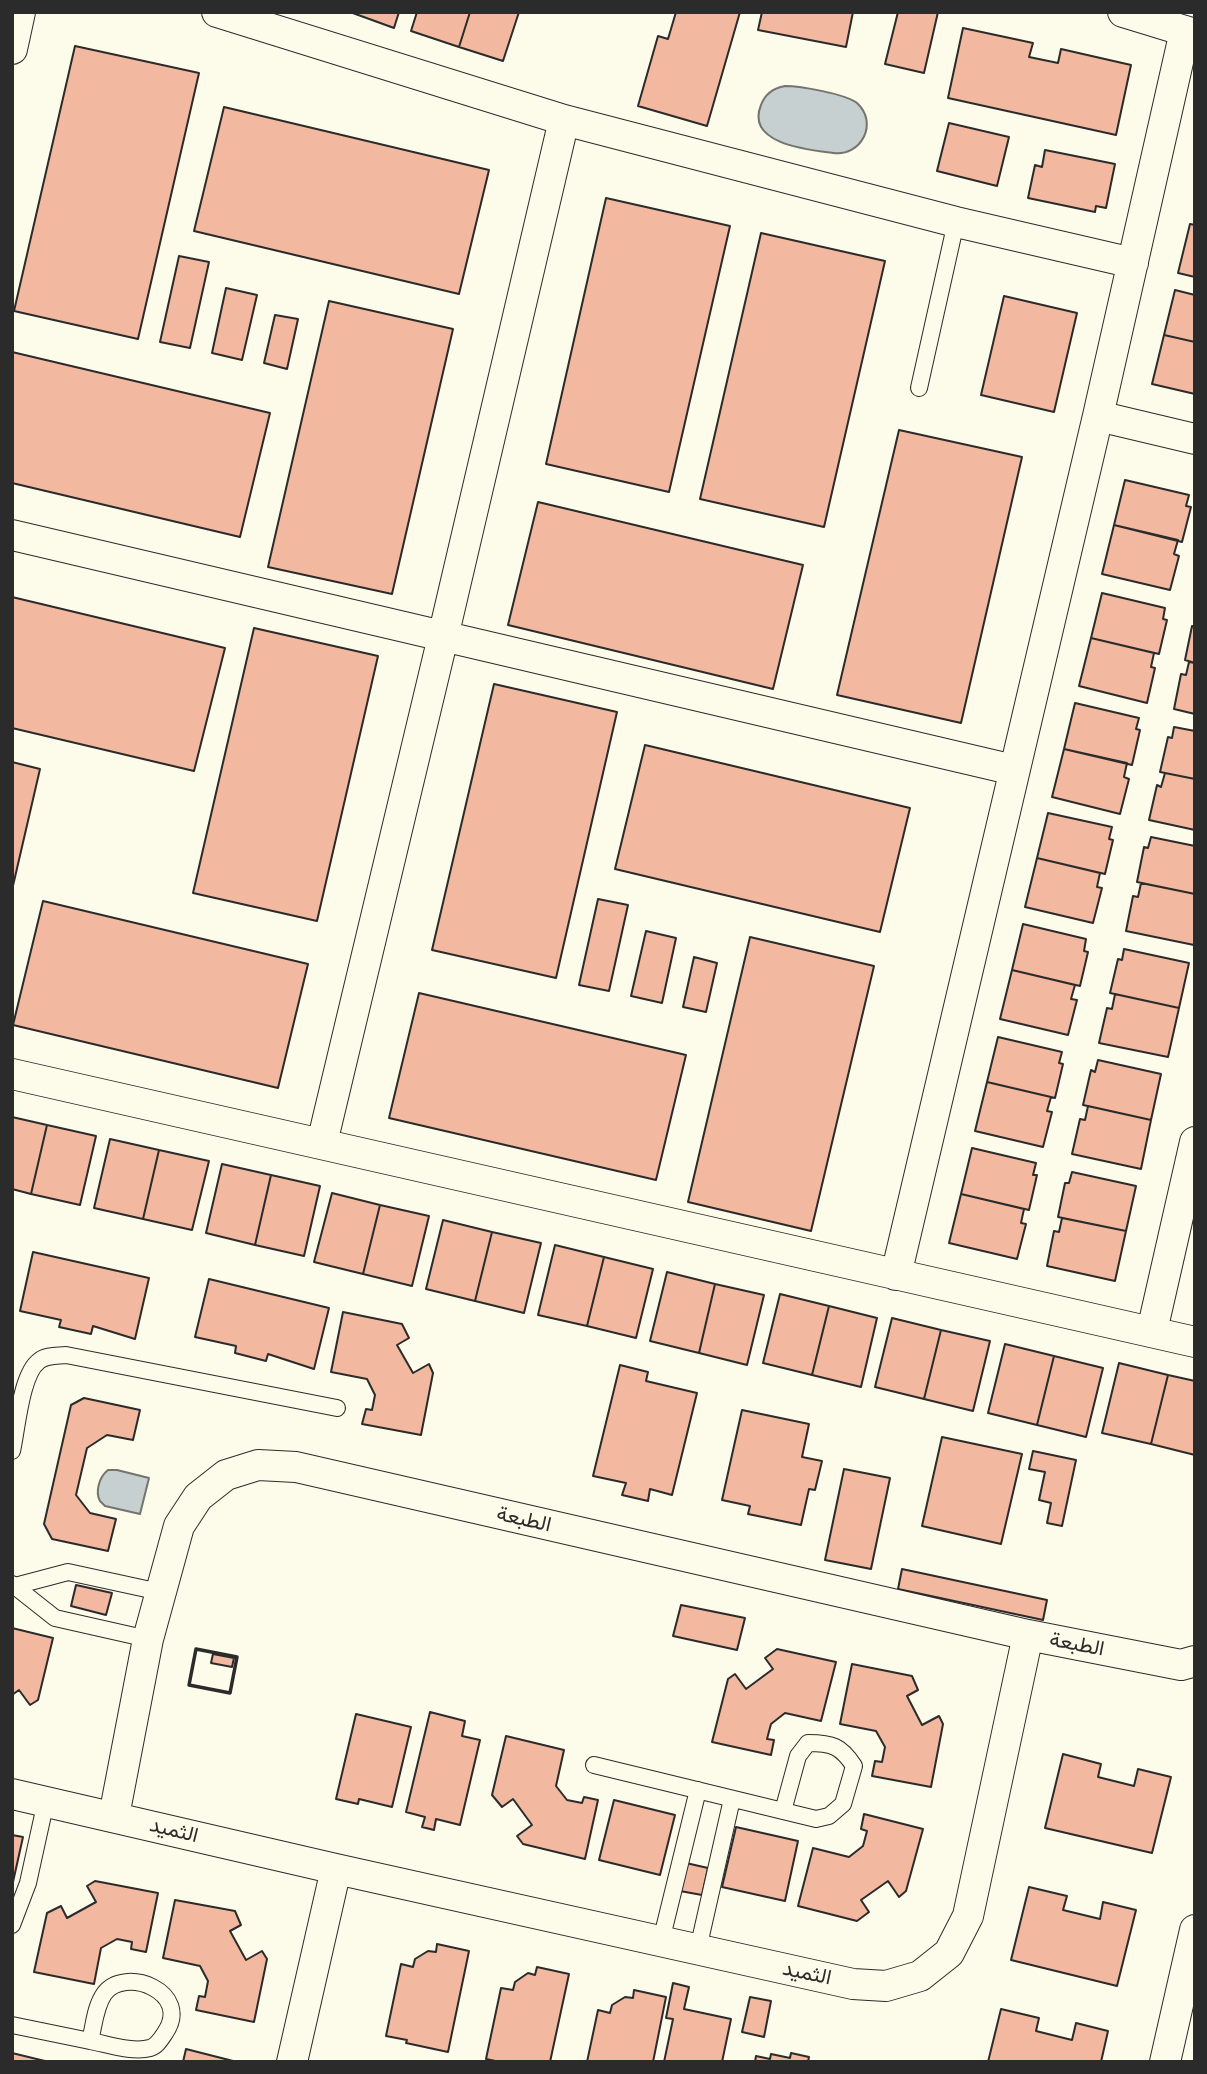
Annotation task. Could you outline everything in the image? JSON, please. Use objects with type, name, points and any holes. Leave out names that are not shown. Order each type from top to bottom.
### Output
[{"type":"street","points":[[12,49],[20,12]]},
{"type":"street","points":[[217,12],[564,120],[956,222],[1133,263]]},
{"type":"street","points":[[896,1275],[1133,263],[1190,33],[1123,12]]},
{"type":"street","points":[[322,1143],[564,120]]},
{"type":"street","points":[[1098,416],[1195,439]]},
{"type":"street","points":[[12,535],[1014,770]]},
{"type":"street","points":[[12,1074],[1195,1342]]},
{"type":"street","points":[[1152,1331],[1195,1142]]},
{"type":"street","name":"الطبعة","points":[[114,1815],[148,1639],[180,1526],[198,1497],[226,1475],[258,1465],[309,1470],[1028,1635],[1190,1667]]},
{"type":"street","name":"الثميد","points":[[12,1794],[661,1941],[853,1983],[886,1986],[920,1976],[949,1953],[968,1916],[1028,1635]]},
{"type":"street","points":[[292,2062],[336,1869]]},
{"type":"street","points":[[1166,2062],[1195,1930]]},
{"type":"lane","points":[[919,388],[956,222]]},
{"type":"lane","points":[[12,1451],[26,1381],[39,1360],[47,1357],[66,1355],[337,1408]]},
{"type":"lane","points":[[14,1585],[68,1572],[160,1592]]},
{"type":"lane","points":[[14,1585],[55,1618],[148,1639]]},
{"type":"lane","points":[[594,1765],[732,1798],[783,1811],[816,1819],[829,1816],[843,1804],[855,1766],[845,1751],[827,1743],[808,1743],[798,1756],[783,1811]]},
{"type":"lane","points":[[661,1941],[698,1790]]},
{"type":"lane","points":[[698,1949],[732,1798]]},
{"type":"lane","points":[[12,1925],[28,1883],[46,1801]]},
{"type":"lane","points":[[12,2025],[90,2041],[148,2049],[155,2045],[170,2025],[172,2010],[169,2002],[161,1991],[142,1983],[126,1983],[112,1987],[104,1993],[99,2005],[90,2041]]},
{"type":"shaded area","points":[[785,86],[833,94],[857,103],[866,120],[864,137],[852,150],[833,153],[795,147],[770,137],[762,129],[759,118],[761,105],[770,92]]},
{"type":"shaded area","points":[[108,1470],[149,1478],[140,1514],[105,1506],[100,1501],[99,1485]]},
{"type":"building","points":[[350,12],[399,12],[394,28]]},
{"type":"building","points":[[417,12],[470,12],[459,47],[411,31]]},
{"type":"building","points":[[470,12],[519,12],[503,61],[459,47]]},
{"type":"building","points":[[676,12],[740,12],[707,126],[638,106],[658,36],[668,39]]},
{"type":"building","points":[[762,12],[853,12],[846,47],[758,30]]},
{"type":"building","points":[[898,12],[938,12],[924,73],[885,64]]},
{"type":"building","points":[[963,28],[1033,43],[1029,57],[1058,63],[1061,49],[1131,65],[1116,135],[948,98]]},
{"type":"building","points":[[75,46],[199,73],[138,339],[14,311]]},
{"type":"building","points":[[224,107],[489,170],[459,294],[194,231]]},
{"type":"building","points":[[949,123],[1009,137],[997,186],[937,171]]},
{"type":"building","points":[[1045,150],[1115,164],[1106,208],[1096,206],[1095,212],[1028,198],[1035,165],[1042,167]]},
{"type":"building","points":[[606,198],[730,226],[669,492],[546,464]]},
{"type":"building","points":[[1190,224],[1195,225],[1195,277],[1178,273]]},
{"type":"building","points":[[761,233],[885,261],[824,527],[700,499]]},
{"type":"building","points":[[179,256],[209,262],[190,348],[160,342]]},
{"type":"building","points":[[226,288],[257,295],[242,360],[212,353]]},
{"type":"building","points":[[1175,290],[1195,295],[1195,342],[1164,335]]},
{"type":"building","points":[[1004,296],[1077,313],[1054,412],[981,395]]},
{"type":"building","points":[[329,301],[453,329],[392,594],[268,567]]},
{"type":"building","points":[[275,315],[298,319],[287,369],[264,363]]},
{"type":"building","points":[[1164,335],[1195,342],[1195,394],[1152,384]]},
{"type":"building","points":[[12,352],[270,413],[240,537],[12,483]]},
{"type":"building","points":[[899,430],[1022,457],[961,723],[837,695]]},
{"type":"building","points":[[1125,480],[1189,495],[1186,506],[1191,507],[1182,542],[1114,525]]},
{"type":"building","points":[[538,502],[803,565],[773,689],[508,625]]},
{"type":"building","points":[[1114,525],[1178,540],[1174,554],[1179,556],[1170,590],[1102,574]]},
{"type":"building","points":[[1102,593],[1165,608],[1163,619],[1167,620],[1159,654],[1091,638]]},
{"type":"building","points":[[12,597],[225,648],[194,771],[12,728]]},
{"type":"building","points":[[1192,626],[1195,627],[1195,663],[1185,660]]},
{"type":"building","points":[[254,628],[378,656],[317,921],[193,893]]},
{"type":"building","points":[[1091,638],[1154,653],[1151,667],[1155,668],[1147,703],[1079,686]]},
{"type":"building","points":[[1189,662],[1195,663],[1195,714],[1174,709],[1181,674],[1186,675]]},
{"type":"building","points":[[494,684],[617,712],[556,978],[432,950]]},
{"type":"building","points":[[1075,703],[1139,718],[1136,729],[1140,730],[1132,765],[1064,749]]},
{"type":"building","points":[[1174,727],[1195,731],[1195,779],[1160,772],[1168,737],[1172,738]]},
{"type":"building","points":[[645,745],[910,808],[880,932],[615,869]]},
{"type":"building","points":[[1064,749],[1127,763],[1124,777],[1129,779],[1120,814],[1052,797]]},
{"type":"building","points":[[12,762],[40,769],[12,890]]},
{"type":"building","points":[[1165,773],[1195,779],[1195,830],[1149,820],[1157,785],[1161,787]]},
{"type":"building","points":[[1048,813],[1112,827],[1109,839],[1113,840],[1105,874],[1037,858]]},
{"type":"building","points":[[1151,837],[1195,846],[1195,894],[1137,882],[1144,847],[1148,848]]},
{"type":"building","points":[[1037,858],[1100,873],[1097,887],[1102,888],[1093,923],[1025,907]]},
{"type":"building","points":[[1141,883],[1195,894],[1194,945],[1126,931],[1133,896],[1138,897]]},
{"type":"building","points":[[598,899],[628,905],[609,991],[579,985]]},
{"type":"building","points":[[43,901],[308,964],[278,1088],[13,1025]]},
{"type":"building","points":[[1023,924],[1086,939],[1084,951],[1088,952],[1080,986],[1012,970]]},
{"type":"building","points":[[646,931],[676,938],[662,1003],[631,996]]},
{"type":"building","points":[[750,937],[874,966],[811,1231],[688,1202]]},
{"type":"building","points":[[1124,949],[1189,963],[1179,1008],[1110,993],[1118,959],[1122,960]]},
{"type":"building","points":[[694,957],[717,963],[706,1012],[683,1007]]},
{"type":"building","points":[[1012,970],[1075,985],[1071,999],[1077,1000],[1068,1035],[1000,1019]]},
{"type":"building","points":[[419,993],[686,1055],[656,1180],[389,1118]]},
{"type":"building","points":[[1115,994],[1179,1008],[1168,1057],[1099,1043],[1107,1008],[1112,1009]]},
{"type":"building","points":[[998,1037],[1062,1052],[1059,1063],[1063,1064],[1055,1098],[987,1082]]},
{"type":"building","points":[[1098,1060],[1161,1074],[1151,1120],[1083,1105],[1091,1070],[1095,1072]]},
{"type":"building","points":[[987,1082],[1051,1097],[1047,1111],[1052,1112],[1043,1147],[975,1131]]},
{"type":"building","points":[[1088,1106],[1151,1120],[1141,1169],[1072,1154],[1080,1119],[1085,1120]]},
{"type":"building","points":[[12,1117],[47,1125],[31,1194],[12,1189]]},
{"type":"building","points":[[47,1125],[96,1136],[80,1205],[31,1194]]},
{"type":"building","points":[[110,1139],[159,1150],[143,1219],[94,1208]]},
{"type":"building","points":[[972,1148],[1036,1163],[1033,1175],[1037,1175],[1029,1210],[961,1194]]},
{"type":"building","points":[[159,1150],[209,1161],[192,1230],[143,1219]]},
{"type":"building","points":[[222,1164],[271,1175],[255,1245],[206,1233]]},
{"type":"building","points":[[1072,1172],[1136,1186],[1126,1231],[1058,1217],[1065,1183],[1069,1183]]},
{"type":"building","points":[[271,1175],[320,1186],[304,1256],[255,1245]]},
{"type":"building","points":[[332,1193],[380,1205],[363,1274],[314,1262]]},
{"type":"building","points":[[961,1194],[1024,1209],[1021,1223],[1026,1224],[1017,1259],[949,1243]]},
{"type":"building","points":[[380,1205],[429,1216],[412,1286],[363,1274]]},
{"type":"building","points":[[1062,1218],[1126,1231],[1115,1281],[1047,1266],[1054,1231],[1059,1232]]},
{"type":"building","points":[[443,1220],[492,1232],[475,1301],[426,1289]]},
{"type":"building","points":[[492,1232],[541,1243],[524,1313],[475,1301]]},
{"type":"building","points":[[555,1245],[604,1257],[587,1326],[538,1315]]},
{"type":"building","points":[[33,1252],[149,1278],[135,1339],[93,1326],[91,1334],[59,1327],[61,1320],[20,1311]]},
{"type":"building","points":[[604,1257],[653,1269],[636,1338],[587,1326]]},
{"type":"building","points":[[667,1272],[715,1284],[699,1353],[650,1341]]},
{"type":"building","points":[[209,1279],[329,1308],[314,1369],[268,1354],[266,1361],[235,1353],[236,1346],[195,1337]]},
{"type":"building","points":[[715,1284],[764,1295],[747,1365],[699,1353]]},
{"type":"building","points":[[780,1294],[829,1306],[812,1375],[763,1363]]},
{"type":"building","points":[[829,1306],[877,1318],[861,1387],[812,1375]]},
{"type":"building","points":[[343,1312],[402,1324],[409,1338],[397,1345],[413,1373],[429,1364],[433,1373],[421,1435],[362,1424],[366,1409],[372,1410],[375,1395],[367,1379],[331,1372]]},
{"type":"building","points":[[892,1318],[941,1330],[924,1399],[875,1387]]},
{"type":"building","points":[[941,1330],[990,1341],[973,1411],[924,1399]]},
{"type":"building","points":[[1005,1344],[1054,1356],[1037,1425],[988,1413]]},
{"type":"building","points":[[1054,1356],[1103,1368],[1086,1437],[1037,1425]]},
{"type":"building","points":[[1119,1363],[1168,1375],[1151,1444],[1102,1433]]},
{"type":"building","points":[[620,1365],[648,1372],[646,1381],[697,1393],[672,1495],[650,1489],[648,1501],[622,1495],[626,1483],[593,1476]]},
{"type":"building","points":[[1168,1375],[1195,1381],[1195,1455],[1151,1444]]},
{"type":"building","points":[[84,1398],[140,1410],[133,1440],[107,1435],[87,1448],[76,1495],[90,1513],[116,1519],[108,1551],[52,1539],[44,1524],[71,1405]]},
{"type":"building","points":[[742,1410],[809,1424],[802,1457],[822,1461],[815,1490],[809,1489],[801,1525],[748,1514],[750,1506],[722,1500]]},
{"type":"building","points":[[942,1437],[1022,1454],[1001,1544],[922,1526]]},
{"type":"building","points":[[1033,1451],[1076,1460],[1062,1526],[1047,1523],[1051,1503],[1039,1500],[1045,1472],[1029,1469]]},
{"type":"building","points":[[844,1469],[890,1478],[871,1569],[825,1560]]},
{"type":"building","points":[[902,1569],[1047,1600],[1043,1620],[898,1589]]},
{"type":"building","points":[[76,1585],[112,1593],[106,1615],[71,1606]]},
{"type":"building","points":[[681,1605],[745,1618],[737,1650],[673,1636]]},
{"type":"building","points":[[12,1628],[53,1638],[38,1700],[30,1705],[19,1690],[12,1695]]},
{"type":"building","points":[[777,1649],[836,1662],[821,1721],[785,1713],[771,1724],[767,1739],[774,1740],[771,1755],[712,1742],[728,1679],[735,1674],[746,1689],[773,1669],[765,1658]]},
{"type":"building","points":[[213,1654],[234,1658],[232,1667],[211,1663]]},
{"type":"building","points":[[852,1664],[912,1676],[918,1690],[907,1696],[922,1725],[939,1716],[943,1724],[931,1787],[872,1776],[875,1761],[882,1762],[885,1747],[876,1731],[840,1724]]},
{"type":"building","points":[[430,1712],[465,1721],[462,1736],[480,1740],[460,1825],[436,1819],[434,1830],[422,1827],[425,1817],[406,1812]]},
{"type":"building","points":[[356,1714],[411,1727],[392,1807],[359,1799],[358,1804],[336,1799]]},
{"type":"building","points":[[506,1736],[564,1750],[556,1786],[567,1800],[582,1803],[584,1797],[598,1800],[585,1859],[523,1844],[517,1836],[532,1825],[513,1799],[502,1807],[492,1795]]},
{"type":"building","points":[[1063,1754],[1101,1764],[1098,1777],[1134,1786],[1138,1769],[1171,1777],[1152,1853],[1045,1828]]},
{"type":"building","points":[[614,1800],[675,1815],[660,1875],[599,1860]]},
{"type":"building","points":[[864,1814],[923,1829],[906,1891],[899,1897],[888,1881],[861,1900],[869,1912],[857,1921],[798,1906],[813,1848],[849,1857],[863,1846],[867,1831],[861,1829]]},
{"type":"building","points":[[736,1827],[798,1841],[785,1901],[722,1887]]},
{"type":"building","points":[[12,1835],[23,1837],[13,1882],[12,1882]]},
{"type":"building","points":[[686,1863],[708,1868],[702,1895],[680,1891]]},
{"type":"building","points":[[95,1881],[158,1893],[146,1952],[131,1949],[132,1942],[117,1939],[101,1948],[94,1984],[34,1972],[47,1913],[61,1906],[67,1918],[96,1902],[87,1886]]},
{"type":"building","points":[[1029,1887],[1067,1896],[1063,1910],[1100,1919],[1103,1902],[1136,1910],[1117,1986],[1011,1960]]},
{"type":"building","points":[[175,1900],[235,1911],[241,1925],[230,1931],[246,1960],[262,1951],[267,1959],[254,2022],[196,2010],[199,1996],[205,1997],[208,1981],[200,1966],[163,1958]]},
{"type":"building","points":[[437,1944],[469,1951],[448,2052],[386,2036],[401,1964],[413,1967],[415,1959],[428,1951],[436,1952]]},
{"type":"building","points":[[537,1967],[569,1974],[550,2062],[500,2062],[486,2059],[501,1988],[513,1990],[515,1982],[528,1973],[535,1975]]},
{"type":"building","points":[[673,1983],[689,1987],[684,2009],[731,2019],[722,2062],[664,2062],[673,2019],[666,2018]]},
{"type":"building","points":[[634,1990],[666,1997],[653,2062],[587,2062],[598,2010],[610,2013],[612,2005],[625,1997],[633,1998]]},
{"type":"building","points":[[750,1997],[771,2001],[764,2037],[742,2032]]},
{"type":"building","points":[[1001,2009],[1039,2018],[1036,2031],[1072,2040],[1076,2023],[1108,2031],[1101,2062],[988,2062]]},
{"type":"building","points":[[186,2049],[237,2062],[183,2062]]},
{"type":"building","points":[[12,2053],[49,2062],[12,2062]]},
{"type":"building","points":[[791,2053],[809,2057],[808,2062],[755,2062],[756,2056],[770,2059],[771,2054],[790,2058]]},
{"type":"wall","points":[[196,1649],[237,1657],[230,1693],[189,1685],[196,1649]]}]
